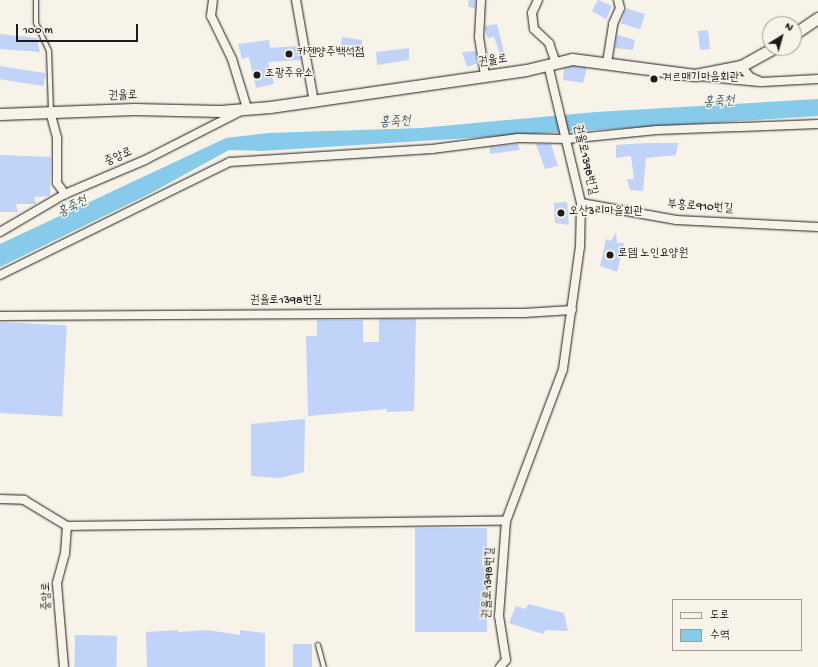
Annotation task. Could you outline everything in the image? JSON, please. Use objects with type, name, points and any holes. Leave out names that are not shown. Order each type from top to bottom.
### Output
[{"type":"main road","points":[[802,29],[818,18]]},
{"type":"main road","name":"권율로","points":[[0,114],[51,115],[112,110],[220,112],[314,102],[485,76],[578,59],[695,75],[741,66],[762,54]]},
{"type":"street","points":[[212,0],[211,16],[232,59],[248,108]]},
{"type":"street","points":[[296,0],[314,102]]},
{"type":"street","points":[[481,0],[479,37],[485,76]]},
{"type":"street","name":"권율로1398번길","points":[[500,667],[506,660],[499,616],[506,521],[563,369],[572,310],[582,203],[558,106],[550,43],[534,29],[532,13],[538,0]]},
{"type":"street","points":[[607,63],[613,24],[620,8],[618,0]]},
{"type":"street","points":[[741,66],[750,77],[762,82]]},
{"type":"street","points":[[695,75],[744,83],[818,79]]},
{"type":"street","name":"중앙로","points":[[0,232],[65,194],[145,160],[248,108]]},
{"type":"street","points":[[51,115],[56,138],[57,183],[65,194]]},
{"type":"street","points":[[0,274],[230,162],[432,149],[518,138],[567,139],[658,130],[818,124]]},
{"type":"street","name":"부흥로910번길","points":[[582,203],[676,220],[818,227]]},
{"type":"street","name":"권율로1398번길","points":[[0,316],[524,313],[572,310]]},
{"type":"street","points":[[0,499],[24,500],[67,526],[506,521]]},
{"type":"street","name":"중앙로","points":[[64,667],[57,583],[65,554],[67,526]]},
{"type":"lane","points":[[36,0],[36,23],[49,51],[51,115]]},
{"type":"lane","points":[[318,645],[324,667]]},
{"type":"water","points":[[818,99],[818,116],[262,151],[229,150],[151,193],[0,267],[0,244],[226,138],[268,133],[421,128],[596,112]]},
{"type":"building","points":[[469,0],[475,0],[475,8],[468,7]]},
{"type":"building","points":[[598,0],[612,6],[606,19],[592,11]]},
{"type":"building","points":[[626,8],[645,14],[640,29],[621,23]]},
{"type":"building","points":[[497,24],[504,52],[500,54],[494,37],[488,38],[485,30],[485,26]]},
{"type":"building","points":[[708,30],[710,49],[700,50],[698,31]]},
{"type":"building","points":[[0,34],[37,38],[40,52],[0,49]]},
{"type":"building","points":[[617,35],[635,40],[633,50],[615,48]]},
{"type":"building","points":[[342,37],[362,40],[362,46],[341,45]]},
{"type":"building","points":[[269,40],[270,48],[298,46],[301,60],[268,62],[274,84],[256,88],[249,57],[242,59],[238,44]]},
{"type":"building","points":[[409,48],[409,60],[377,65],[376,52]]},
{"type":"building","points":[[476,51],[478,63],[467,67],[462,52]]},
{"type":"building","points":[[0,66],[45,73],[43,86],[0,79]]},
{"type":"building","points":[[572,66],[587,68],[583,83],[563,80],[564,68]]},
{"type":"building","points":[[678,143],[676,155],[646,158],[643,191],[630,190],[627,179],[634,179],[631,156],[616,158],[616,145]]},
{"type":"building","points":[[518,144],[520,150],[490,154],[490,147]]},
{"type":"building","points":[[536,144],[551,144],[558,166],[545,169]]},
{"type":"building","points":[[0,155],[51,157],[50,196],[34,197],[36,204],[16,204],[18,212],[0,212]]},
{"type":"building","name":"오산3리마을회관","points":[[567,202],[569,225],[555,223],[554,203]]},
{"type":"building","name":"로뎀 노인요양원","points":[[616,232],[617,243],[624,243],[617,272],[600,266],[606,239],[611,241]]},
{"type":"building","points":[[379,319],[416,319],[414,411],[387,412],[387,409],[308,416],[306,336],[317,336],[317,320],[363,320],[363,342],[379,342]]},
{"type":"building","points":[[0,322],[67,326],[62,416],[0,413]]},
{"type":"building","points":[[305,419],[304,472],[280,478],[251,476],[251,424]]},
{"type":"building","points":[[415,528],[487,528],[487,632],[415,632]]},
{"type":"building","points":[[528,604],[564,613],[568,631],[546,630],[543,634],[509,623],[516,606],[526,609]]},
{"type":"building","points":[[178,630],[178,632],[207,630],[240,635],[240,630],[265,633],[265,667],[147,667],[146,632]]},
{"type":"building","points":[[75,635],[117,636],[116,667],[74,667]]},
{"type":"building","points":[[293,644],[312,644],[312,667],[293,667]]},
{"type":"place","name":"카젠양주백석점","points":[[289,54]]},
{"type":"place","name":"조광주유소","points":[[257,75]]},
{"type":"place","name":"겨르매기마을회관","points":[[654,79]]},
{"type":"place","name":"오산3리마을회관","points":[[561,213]]},
{"type":"place","name":"로뎀 노인요양원","points":[[610,255]]},
{"type":"water label","name":"홍죽천","points":[[719,103]]},
{"type":"water label","name":"홍죽천","points":[[395,123]]},
{"type":"water label","name":"홍죽천","points":[[73,208]]}]
